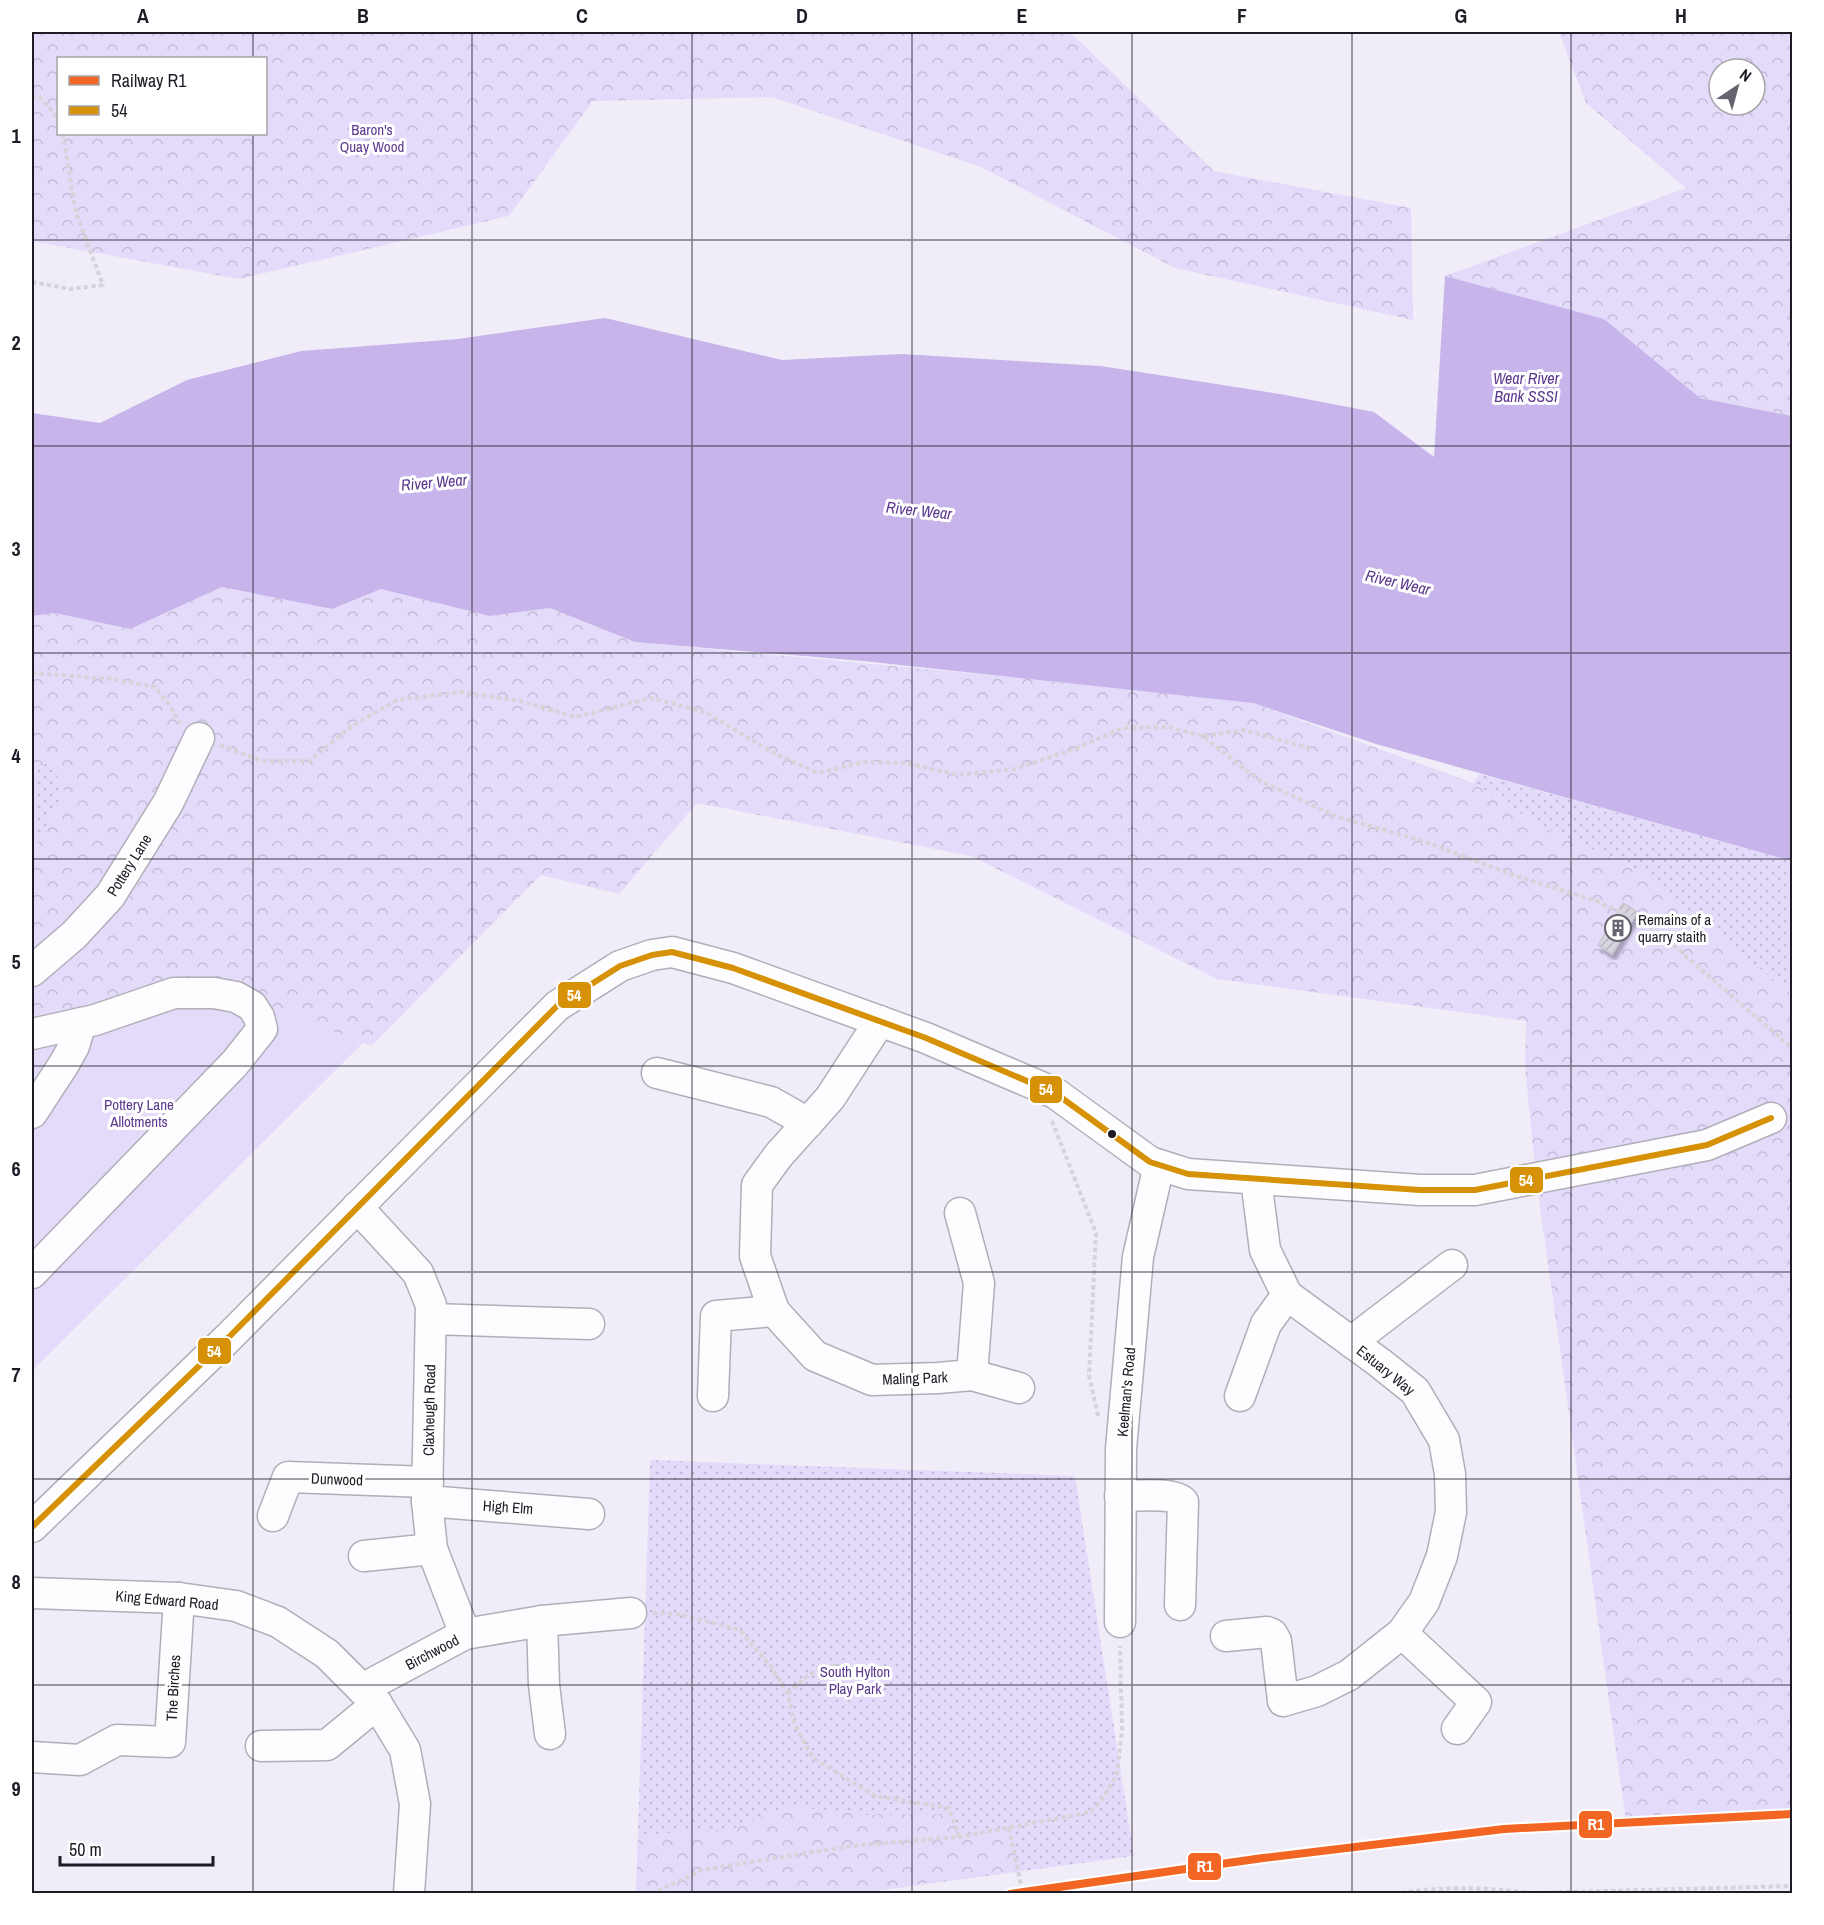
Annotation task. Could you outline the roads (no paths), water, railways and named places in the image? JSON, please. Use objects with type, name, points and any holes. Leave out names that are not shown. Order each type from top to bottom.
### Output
[{"type":"street","name":"Pottery Lane","points":[[32,971],[74,935],[110,896],[168,803],[199,738]]},
{"type":"street","points":[[32,1527],[229,1337],[557,1006],[620,966],[652,955],[672,952],[733,968],[926,1038],[1055,1093],[1150,1162],[1188,1174],[1420,1190],[1474,1190],[1707,1145],[1771,1118]]},
{"type":"street","points":[[32,1034],[81,1023],[174,993],[214,993],[236,997],[252,1006],[259,1017],[262,1029],[235,1063],[32,1273]]},
{"type":"street","name":"Maling Park","points":[[880,1021],[830,1098],[778,1156],[757,1185],[755,1256],[774,1311],[814,1356],[872,1380],[972,1375],[1019,1388]]},
{"type":"street","points":[[32,1113],[74,1046],[81,1023]]},
{"type":"street","points":[[657,1073],[771,1102],[808,1123]]},
{"type":"street","name":"Keelman's Road","points":[[1120,1622],[1121,1449],[1138,1257],[1159,1165]]},
{"type":"street","name":"Estuary Way","points":[[1226,1636],[1267,1632],[1272,1634],[1276,1641],[1283,1701],[1317,1691],[1349,1675],[1402,1633],[1424,1602],[1442,1556],[1451,1512],[1450,1474],[1444,1440],[1415,1390],[1287,1295],[1265,1250],[1256,1179]]},
{"type":"street","name":"Claxheugh Road","points":[[357,1207],[418,1273],[431,1305],[427,1492],[432,1549],[465,1634]]},
{"type":"street","points":[[960,1213],[979,1284],[972,1375]]},
{"type":"street","name":"Estuary Way","points":[[1351,1342],[1452,1264]]},
{"type":"street","points":[[1240,1396],[1266,1324],[1287,1295]]},
{"type":"street","points":[[713,1396],[717,1316],[774,1311]]},
{"type":"street","points":[[431,1319],[589,1324]]},
{"type":"street","name":"Dunwood","points":[[273,1516],[288,1477],[427,1492]]},
{"type":"street","name":"High Elm","points":[[427,1492],[589,1514]]},
{"type":"street","points":[[1120,1496],[1170,1496],[1179,1498],[1183,1502],[1180,1605]]},
{"type":"street","points":[[364,1556],[432,1549]]},
{"type":"street","name":"King Edward Road","points":[[32,1593],[179,1598],[236,1606],[278,1622],[327,1654],[369,1697],[405,1750],[415,1804],[409,1893]]},
{"type":"street","name":"The Birches","points":[[32,1758],[80,1760],[117,1740],[170,1742],[179,1598]]},
{"type":"street","name":"Birchwood","points":[[261,1746],[327,1745],[369,1697],[465,1634],[542,1621],[631,1613]]},
{"type":"street","points":[[542,1621],[544,1685],[550,1734]]},
{"type":"street","points":[[1402,1633],[1476,1702],[1457,1729]]},
{"type":"water","points":[[1445,276],[1604,319],[1700,398],[1792,416],[1792,861],[1376,744],[1253,703],[863,661],[635,642],[550,608],[490,616],[381,589],[332,609],[222,587],[130,629],[55,613],[32,616],[32,413],[100,423],[187,380],[301,351],[458,339],[605,318],[782,360],[901,354],[1101,366],[1280,394],[1374,412],[1434,457]]},
{"type":"rail line","name":"R1","points":[[1010,1894],[1263,1858],[1504,1829],[1792,1814]]},
{"type":"place","name":"Remains of a quarry staith","points":[[1618,928]]},
{"type":"park label","name":"Baron's Quay Wood","points":[[372,138]]},
{"type":"park label","name":"Pottery Lane Allotments","points":[[139,1112]]},
{"type":"park label","name":"South Hylton Play Park","points":[[855,1680]]},
{"type":"water label","name":"Wear River Bank SSSI","points":[[1526,387]]},
{"type":"water label","name":"River Wear","points":[[434,482]]},
{"type":"water label","name":"River Wear","points":[[919,510]]},
{"type":"water label","name":"River Wear","points":[[1398,582]]}]
